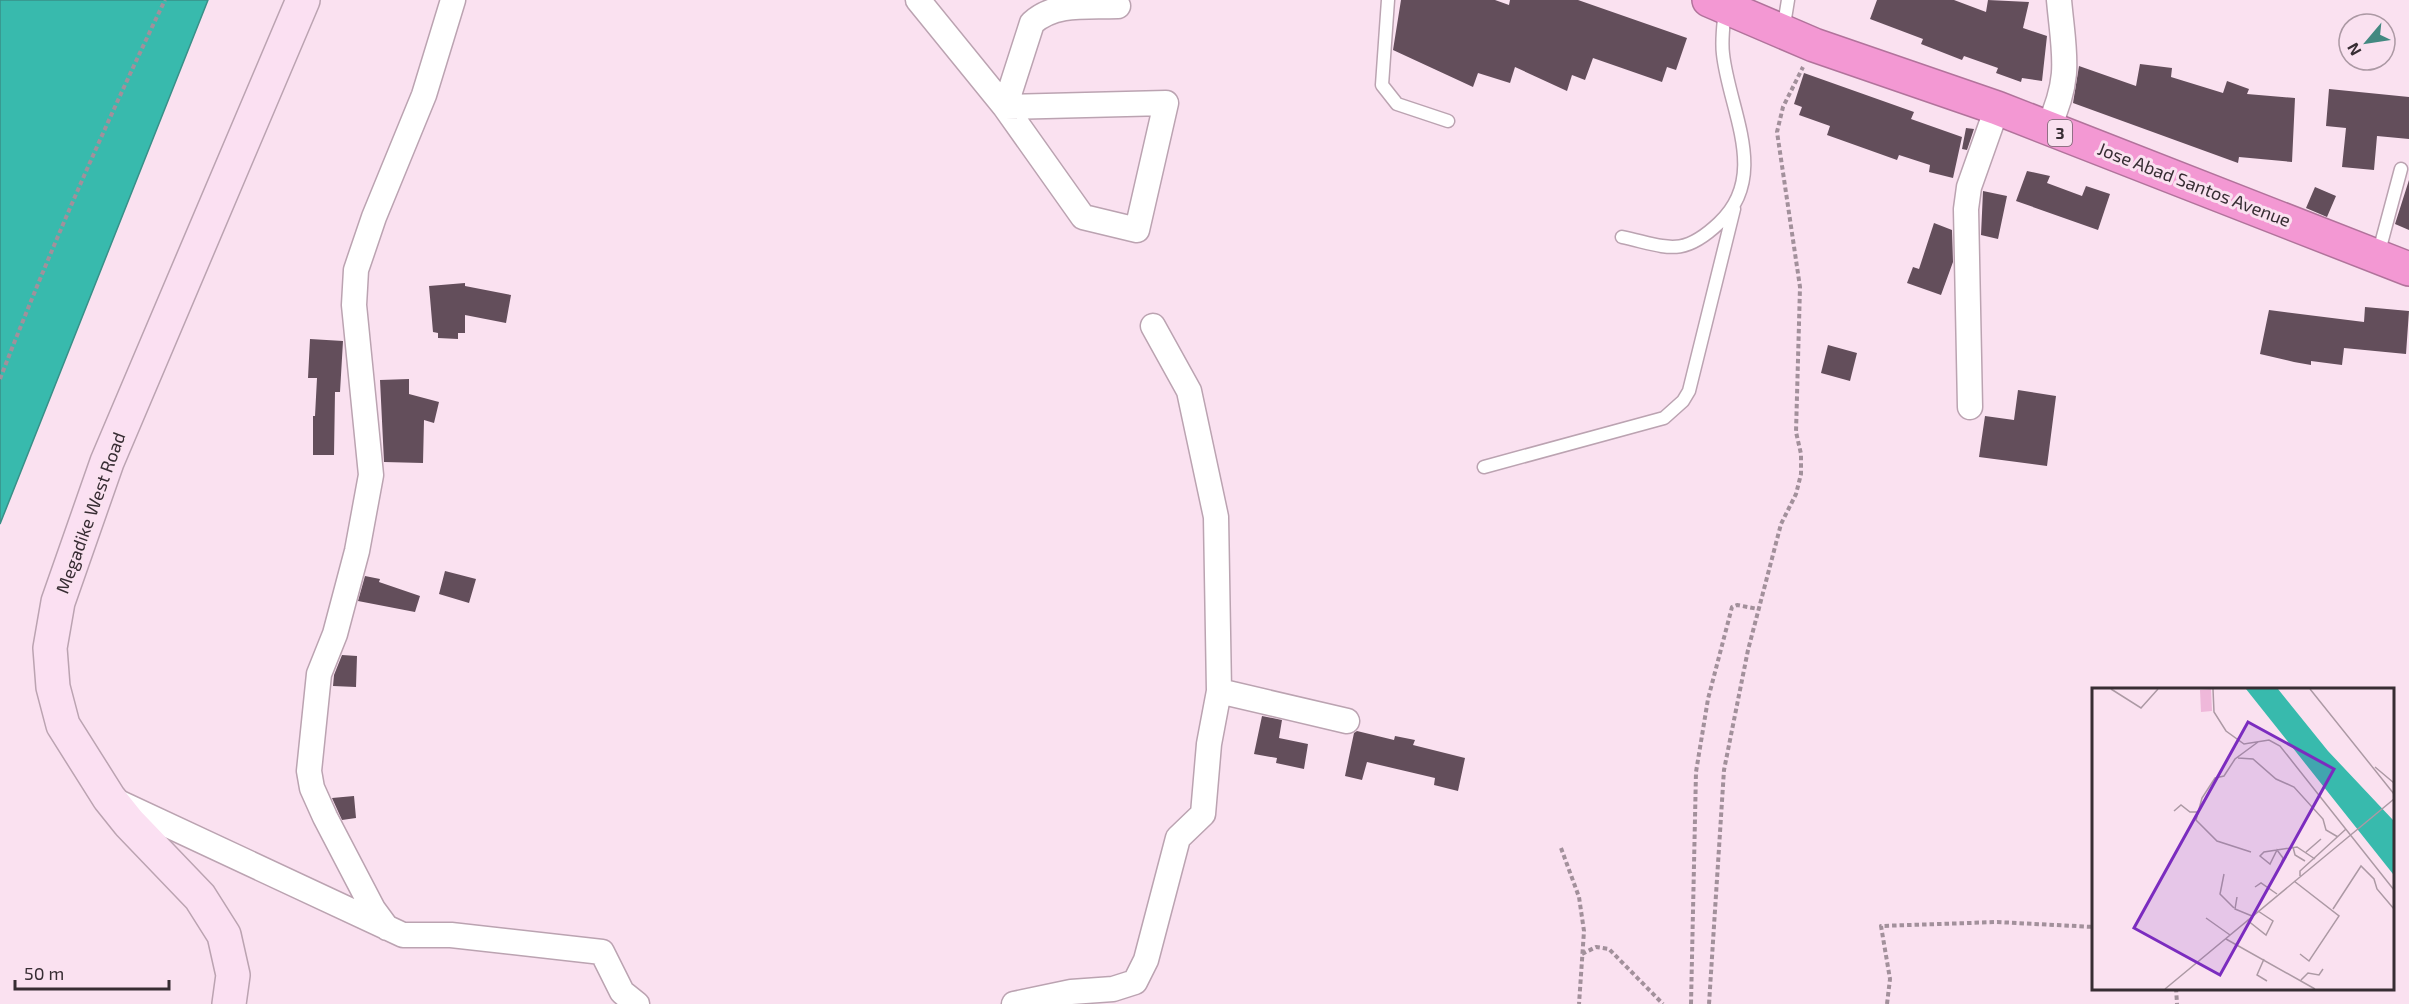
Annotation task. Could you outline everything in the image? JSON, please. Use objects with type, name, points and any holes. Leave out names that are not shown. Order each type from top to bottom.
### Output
[{"type":"highway","name":"Jose Abad Santos Avenue","points":[[1717,3],[1785,15],[1814,45],[1997,108],[2409,269]]},
{"type":"street","name":"Megadike West Road","points":[[229,1004],[233,975],[224,934],[214,916],[109,798],[63,724],[53,687],[50,648],[58,602],[107,462],[303,0]]},
{"type":"street","points":[[387,928],[373,909],[324,817],[312,788],[309,771],[319,674],[335,634],[357,551],[371,475],[354,305],[356,270],[374,217],[424,95],[453,0]]},
{"type":"street","points":[[918,0],[1005,107],[1083,217],[1137,230],[1166,103],[1005,107]]},
{"type":"street","points":[[2048,128],[2061,100],[2066,73],[2059,0]]},
{"type":"street","points":[[1005,107],[1032,23],[1042,14],[1060,8],[1118,6]]},
{"type":"street","points":[[1970,407],[1966,209],[1969,188],[1997,108]]},
{"type":"street","points":[[1014,1004],[1053,1001],[1071,992],[1113,989],[1135,982],[1146,960],[1178,838],[1203,814],[1209,744],[1219,691],[1215,518],[1189,391],[1153,326]]},
{"type":"street","points":[[1219,691],[1347,721]]},
{"type":"street","points":[[109,798],[403,935],[451,935],[603,952],[622,992],[637,1004]]},
{"type":"lane","points":[[1388,0],[1382,85],[1397,104],[1448,122]]},
{"type":"lane","points":[[1484,467],[1665,418],[1683,401],[1689,391],[1734,209],[1740,197],[1742,181],[1743,134],[1723,54],[1717,3]]},
{"type":"lane","points":[[2378,256],[2401,168]]},
{"type":"lane","points":[[1622,237],[1669,248],[1687,247],[1703,238],[1734,209]]},
{"type":"path","points":[[0,379],[43,269],[99,138],[165,0]]},
{"type":"path","points":[[1708,1004],[1724,770],[1759,609],[1781,524],[1796,494],[1801,474],[1802,454],[1796,432],[1800,287],[1777,132],[1783,107],[1814,45]]},
{"type":"path","points":[[1690,1004],[1695,772],[1703,721],[1732,607],[1737,605],[1759,609]]},
{"type":"path","points":[[1561,848],[1579,897],[1584,930],[1579,1004]]},
{"type":"path","points":[[1887,1004],[1890,979],[1881,926],[1997,922],[2092,927]]},
{"type":"path","points":[[1582,954],[1596,947],[1609,949],[1663,1004]]},
{"type":"path","points":[[2176,989],[2177,1004]]},
{"type":"shaded area","points":[[0,0],[208,0],[0,524]]},
{"type":"building","points":[[1401,0],[1495,0],[1509,5],[1510,0],[1578,0],[1687,38],[1676,70],[1667,67],[1662,82],[1593,58],[1585,80],[1572,75],[1567,91],[1515,67],[1510,83],[1478,73],[1473,87],[1393,50]]},
{"type":"building","points":[[1877,0],[1954,0],[1986,12],[1988,0],[2029,2],[2023,28],[2047,36],[2042,81],[2022,78],[2021,82],[1996,73],[1998,68],[1964,56],[1962,60],[1921,44],[1923,39],[1870,19]]},
{"type":"building","points":[[2140,64],[2172,68],[2171,77],[2223,93],[2227,81],[2249,89],[2247,94],[2295,98],[2292,162],[2239,157],[2238,163],[2073,103],[2079,66],[2136,86]]},
{"type":"building","points":[[1804,73],[1914,112],[1911,119],[1962,137],[1953,178],[1929,172],[1930,165],[1899,155],[1897,160],[1827,135],[1830,126],[1799,115],[1802,107],[1794,104]]},
{"type":"building","points":[[2329,89],[2409,97],[2409,139],[2377,136],[2374,170],[2342,167],[2346,128],[2326,126]]},
{"type":"building","points":[[1966,128],[1974,129],[1967,150],[1962,149]]},
{"type":"building","points":[[2027,171],[2050,176],[2047,183],[2082,196],[2086,186],[2110,194],[2098,230],[2016,201]]},
{"type":"building","points":[[2409,180],[2409,230],[2395,224]]},
{"type":"building","points":[[2315,187],[2336,196],[2327,217],[2306,208]]},
{"type":"building","points":[[1983,191],[2007,196],[1998,239],[1981,235]]},
{"type":"building","points":[[1934,223],[1952,230],[1953,262],[1941,295],[1907,283],[1913,267],[1919,269]]},
{"type":"building","points":[[465,283],[465,286],[511,295],[506,323],[465,315],[465,333],[458,333],[458,339],[438,338],[438,333],[433,332],[429,286]]},
{"type":"building","points":[[2365,307],[2409,311],[2406,354],[2344,348],[2342,365],[2311,361],[2311,365],[2260,354],[2269,310],[2364,322]]},
{"type":"building","points":[[310,339],[343,341],[340,392],[335,392],[334,455],[313,455],[313,416],[315,416],[317,378],[308,378]]},
{"type":"building","points":[[1828,345],[1857,353],[1850,381],[1821,373]]},
{"type":"building","points":[[409,379],[409,394],[439,402],[434,423],[424,420],[423,463],[384,462],[380,380]]},
{"type":"building","points":[[2018,390],[2056,396],[2047,466],[1979,457],[1985,416],[2014,420]]},
{"type":"building","points":[[445,571],[476,579],[469,603],[439,594]]},
{"type":"building","points":[[365,576],[380,579],[379,582],[420,596],[415,612],[358,601]]},
{"type":"building","points":[[342,655],[357,656],[356,687],[333,686],[334,675]]},
{"type":"building","points":[[1262,716],[1282,720],[1279,738],[1308,744],[1304,769],[1276,763],[1277,758],[1254,754]]},
{"type":"building","points":[[1357,731],[1394,740],[1395,736],[1415,740],[1413,745],[1465,758],[1458,791],[1434,785],[1435,778],[1367,762],[1362,780],[1345,776],[1354,733]]},
{"type":"building","points":[[354,796],[356,818],[342,820],[332,798]]}]
